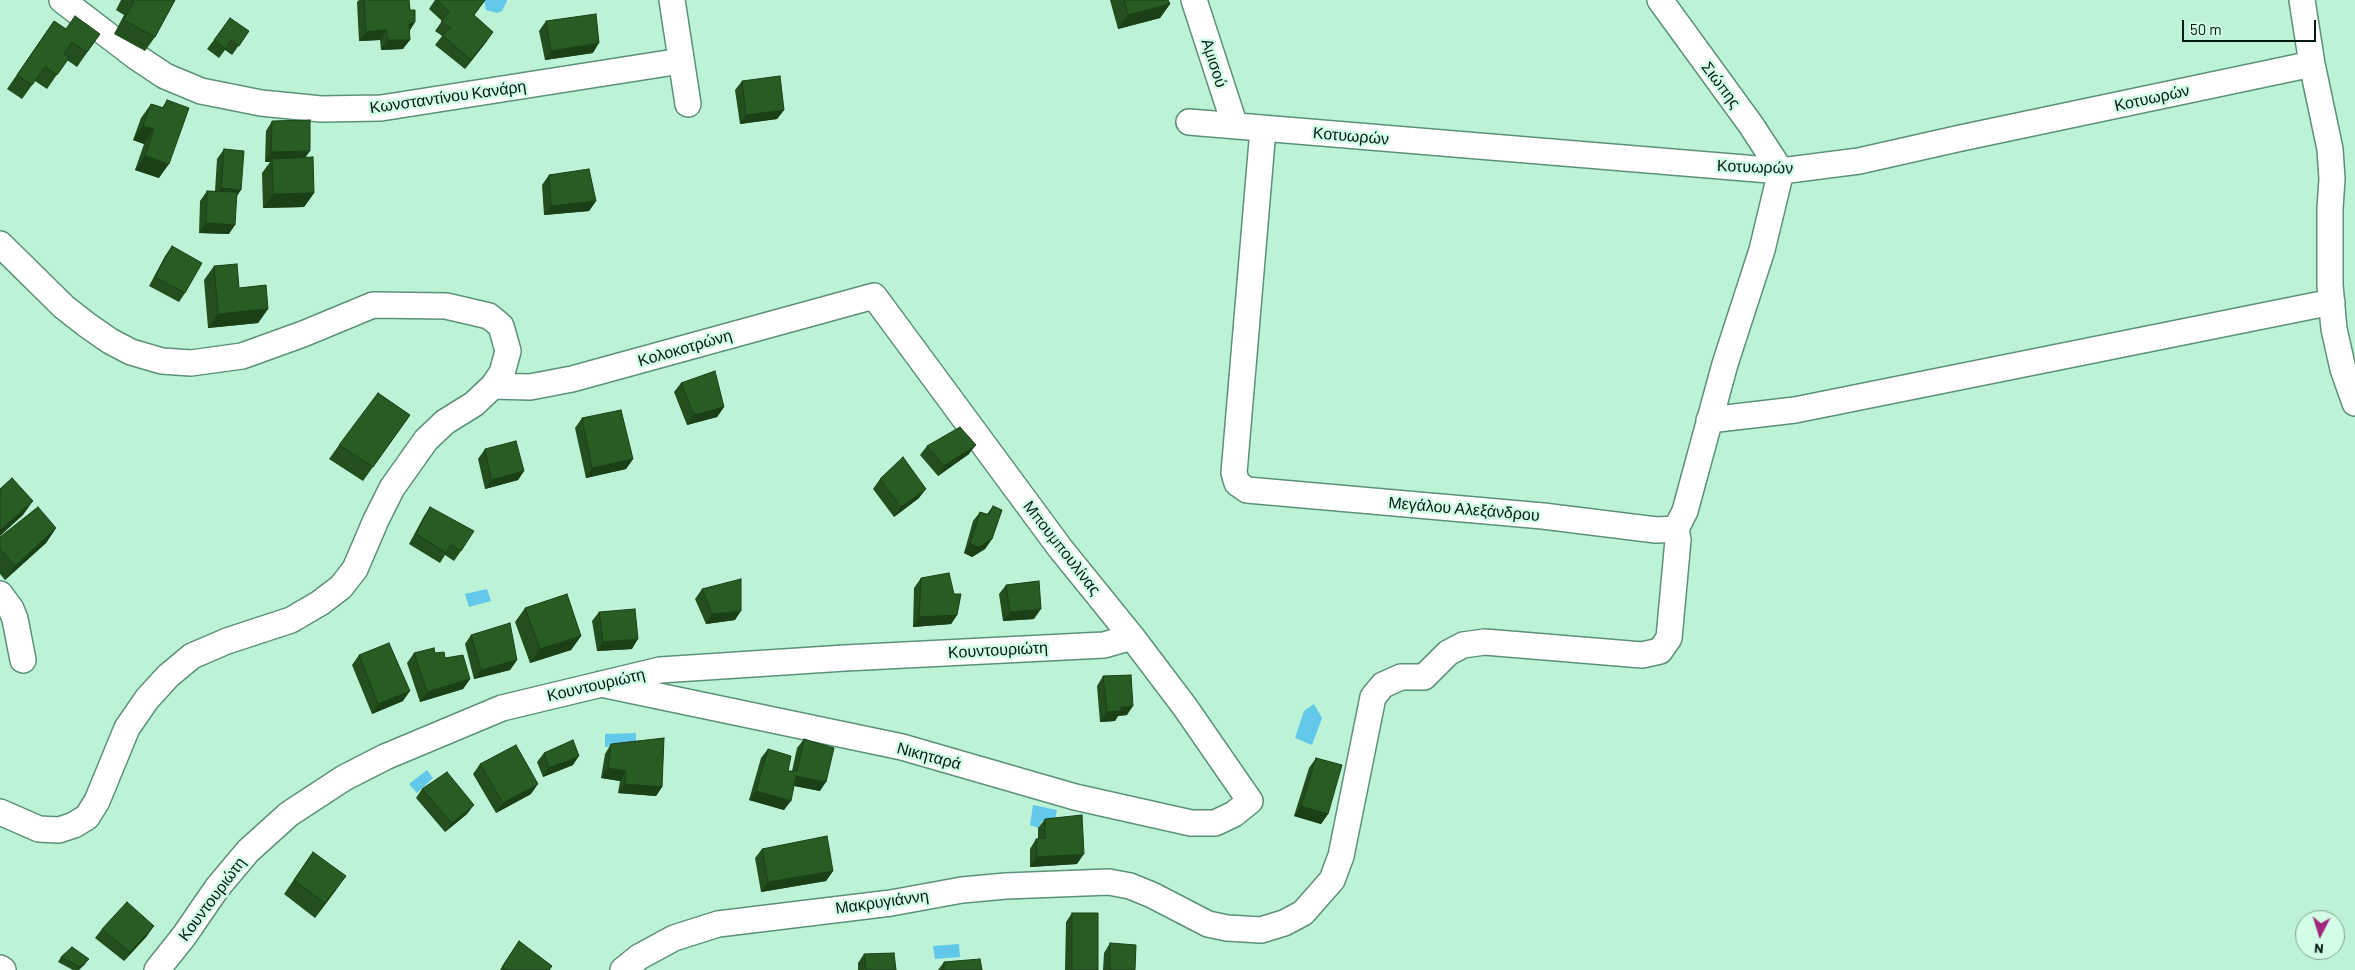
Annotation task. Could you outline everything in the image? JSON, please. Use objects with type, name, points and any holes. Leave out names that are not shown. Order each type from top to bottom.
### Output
[{"type":"street","name":"Κωνσταντίνου Κανάρη","points":[[62,0],[135,56],[165,76],[201,91],[270,104],[321,109],[381,108],[681,62]]},
{"type":"street","points":[[672,0],[688,104]]},
{"type":"street","name":"Αμισού","points":[[1194,0],[1235,126]]},
{"type":"street","name":"Σιώπης","points":[[1660,0],[1751,125],[1781,171]]},
{"type":"street","points":[[2302,0],[2312,64],[2330,149],[2334,329],[2343,369],[2355,403]]},
{"type":"street","name":"Κοτυωρών","points":[[1189,122],[1781,171],[1859,161],[2312,64]]},
{"type":"street","name":"Μεγάλου Αλεξάνδρου","points":[[1263,128],[1234,473],[1237,483],[1247,490],[1543,516],[1656,530],[1676,529]]},
{"type":"street","points":[[1676,529],[1685,511],[1709,420],[1762,250],[1781,171]]},
{"type":"street","points":[[0,244],[64,307],[110,341],[131,352],[162,361],[191,363],[242,356],[303,334],[373,305],[446,306],[489,316],[501,326],[506,338],[507,356],[502,372],[493,386],[474,404],[445,422],[426,440],[392,488],[355,569],[341,588],[291,620],[227,641],[192,656],[168,676],[147,699],[127,728],[97,801],[87,817],[74,825],[59,830],[39,829],[0,812]]},
{"type":"street","name":"Κολοκοτρώνη","points":[[493,386],[530,387],[572,379],[874,296]]},
{"type":"street","name":"Μπουμπουλίνας","points":[[874,296],[1060,548],[1132,637],[1185,707],[1250,801]]},
{"type":"street","points":[[1709,420],[1795,410],[2332,302]]},
{"type":"street","name":"Μακρυγιάννη","points":[[623,970],[639,957],[674,938],[718,924],[891,903],[962,890],[1006,886],[1109,882],[1130,886],[1152,895],[1208,924],[1244,931],[1261,930],[1284,924],[1303,913],[1332,880],[1341,856],[1373,697],[1383,685],[1401,678],[1424,677],[1448,653],[1463,645],[1484,642],[1642,655],[1660,652],[1669,638],[1678,540],[1676,529]]},
{"type":"street","points":[[0,594],[11,609],[24,660]]},
{"type":"street","name":"Κουντουριώτη","points":[[157,970],[184,936],[217,888],[248,851],[289,814],[344,778],[385,757],[502,708],[660,670],[854,657],[1104,645],[1132,637]]},
{"type":"street","name":"Νικηταρά","points":[[601,684],[902,747],[1075,797],[1191,823],[1214,823],[1234,814],[1250,801]]},
{"type":"water","points":[[484,0],[507,1],[502,11],[497,13],[486,10]]},
{"type":"water","points":[[487,589],[491,601],[469,607],[465,594]]},
{"type":"water","points":[[1314,704],[1322,718],[1312,745],[1295,738],[1304,711]]},
{"type":"water","points":[[636,733],[636,745],[605,747],[605,734]]},
{"type":"water","points":[[427,770],[433,778],[417,793],[409,784]]},
{"type":"water","points":[[1033,805],[1057,810],[1054,823],[1042,821],[1038,828],[1030,825]]},
{"type":"water","points":[[959,944],[960,957],[935,959],[933,946]]},
{"type":"building","points":[[132,0],[175,0],[155,37],[124,20],[134,1]]},
{"type":"building","points":[[364,0],[409,0],[410,10],[415,10],[415,22],[409,24],[410,40],[388,40],[386,30],[366,32]]},
{"type":"building","points":[[437,0],[485,0],[474,15],[493,32],[471,60],[442,35],[451,28],[441,22],[449,12]]},
{"type":"building","points":[[1124,0],[1168,0],[1170,4],[1128,15]]},
{"type":"building","points":[[596,14],[599,43],[551,51],[546,21]]},
{"type":"building","points":[[75,16],[100,34],[87,52],[72,42],[64,54],[69,58],[57,75],[45,67],[32,85],[17,75],[54,21],[66,29]]},
{"type":"building","points":[[230,18],[249,31],[239,46],[231,40],[226,49],[214,40]]},
{"type":"building","points":[[780,76],[784,110],[746,115],[742,81]]},
{"type":"building","points":[[167,100],[189,108],[169,164],[145,156],[154,129],[143,126],[151,104],[164,108]]},
{"type":"building","points":[[310,120],[310,151],[271,152],[272,121]]},
{"type":"building","points":[[224,149],[244,151],[241,190],[221,188]]},
{"type":"building","points":[[313,157],[314,193],[273,194],[272,159]]},
{"type":"building","points":[[589,169],[596,201],[551,206],[549,175]]},
{"type":"building","points":[[207,191],[237,192],[235,225],[206,223]]},
{"type":"building","points":[[172,246],[202,263],[185,293],[155,277]]},
{"type":"building","points":[[237,264],[239,288],[266,285],[268,309],[218,314],[214,266]]},
{"type":"building","points":[[715,371],[724,407],[694,415],[681,383]]},
{"type":"building","points":[[378,393],[410,415],[373,467],[339,445]]},
{"type":"building","points":[[621,410],[633,459],[592,468],[582,418]]},
{"type":"building","points":[[960,427],[976,445],[944,466],[927,446]]},
{"type":"building","points":[[516,441],[524,471],[491,480],[485,449]]},
{"type":"building","points":[[903,457],[926,489],[901,507],[880,479]]},
{"type":"building","points":[[12,478],[33,501],[0,530],[0,489]]},
{"type":"building","points":[[993,506],[1002,510],[992,539],[979,547],[970,544],[980,512],[989,515]]},
{"type":"building","points":[[38,507],[56,528],[15,566],[0,549],[0,537]]},
{"type":"building","points":[[430,507],[474,531],[461,551],[451,545],[446,553],[416,534]]},
{"type":"building","points":[[949,573],[954,594],[961,594],[957,615],[919,617],[921,578]]},
{"type":"building","points":[[741,579],[741,611],[712,614],[702,589]]},
{"type":"building","points":[[1039,581],[1041,609],[1010,612],[1006,585]]},
{"type":"building","points":[[567,594],[581,636],[540,649],[525,608]]},
{"type":"building","points":[[635,609],[638,639],[603,642],[599,612]]},
{"type":"building","points":[[510,623],[517,660],[481,670],[471,635]]},
{"type":"building","points":[[389,643],[410,691],[378,704],[359,655]]},
{"type":"building","points":[[434,648],[435,653],[444,652],[445,658],[463,655],[470,679],[427,692],[414,653]]},
{"type":"building","points":[[1131,675],[1133,706],[1121,707],[1121,711],[1107,712],[1103,676]]},
{"type":"building","points":[[664,738],[662,787],[625,784],[626,771],[608,768],[611,744]]},
{"type":"building","points":[[804,739],[834,748],[826,782],[796,776],[791,801],[756,791],[768,749],[791,756],[788,771],[797,771]]},
{"type":"building","points":[[573,740],[579,756],[549,768],[544,753]]},
{"type":"building","points":[[516,745],[538,784],[503,803],[480,764]]},
{"type":"building","points":[[1316,758],[1342,765],[1328,814],[1301,806]]},
{"type":"building","points":[[447,772],[474,805],[452,823],[422,789]]},
{"type":"building","points":[[1082,815],[1084,854],[1037,857],[1036,839],[1045,838],[1045,819]]},
{"type":"building","points":[[827,836],[833,871],[768,882],[762,849]]},
{"type":"building","points":[[313,852],[346,876],[325,903],[294,880]]},
{"type":"building","points":[[127,902],[154,926],[130,952],[102,929]]},
{"type":"building","points":[[1072,913],[1098,913],[1098,970],[1072,970]]},
{"type":"building","points":[[519,941],[552,966],[549,970],[506,970],[502,967]]},
{"type":"building","points":[[1110,943],[1136,945],[1135,970],[1110,970]]},
{"type":"building","points":[[72,947],[89,959],[80,967],[61,957]]},
{"type":"building","points":[[894,953],[896,970],[866,970],[864,954]]},
{"type":"building","points":[[980,959],[982,970],[944,970],[944,962]]}]
